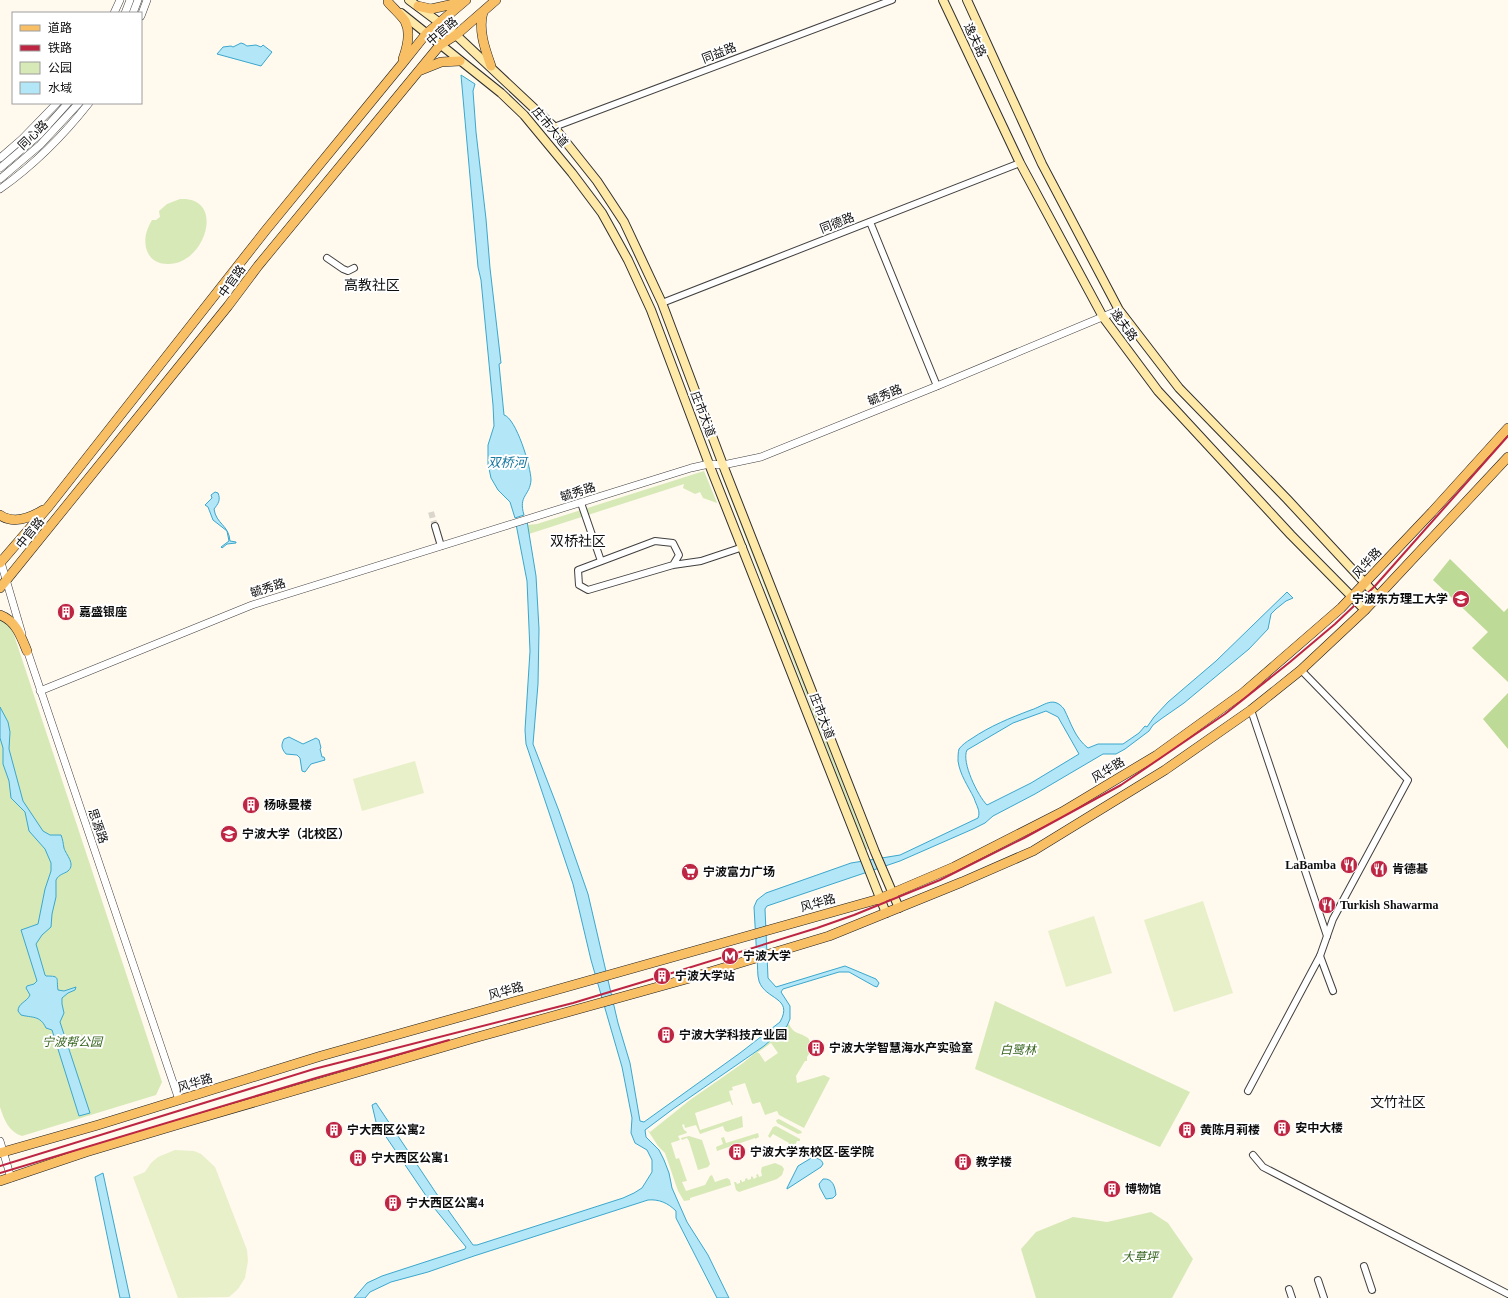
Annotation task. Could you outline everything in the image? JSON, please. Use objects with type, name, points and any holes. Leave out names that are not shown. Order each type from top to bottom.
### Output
[{"type":"main road","name":"庄市大道","points":[[409,0],[441,22],[456,35],[491,66],[554,127],[593,175],[624,222],[662,303],[723,465],[875,852],[899,908]]},
{"type":"main road","points":[[418,6],[431,9],[466,0]]},
{"type":"main road","name":"中官路","points":[[0,561],[49,506],[261,235],[426,34],[466,0]]},
{"type":"main road","name":"中官路","points":[[3,585],[228,306],[258,266],[440,45],[456,35],[496,0]]},
{"type":"main road","name":"逸夫路","points":[[943,0],[1020,163],[1103,317],[1158,391],[1291,535],[1364,610]]},
{"type":"main road","name":"逸夫路","points":[[967,0],[1042,164],[1119,310],[1179,388],[1287,499],[1377,596]]},
{"type":"main road","name":"庄市大道","points":[[386,1],[501,93],[524,115],[572,173],[602,213],[628,260],[651,310],[709,464],[879,899],[886,913]]},
{"type":"main road","points":[[386,1],[405,22],[408,34],[406,52],[402,64]]},
{"type":"main road","points":[[483,12],[482,24],[484,48],[491,66]]},
{"type":"main road","points":[[418,72],[430,65],[441,62],[460,61]]},
{"type":"main road","name":"风华路","points":[[2,1152],[179,1100],[329,1053],[879,899],[954,867],[1062,812],[1157,755],[1243,693],[1352,597],[1508,428]]},
{"type":"main road","points":[[0,1181],[86,1152],[176,1125],[814,941],[899,908],[1033,851],[1165,770],[1251,710],[1301,670],[1364,610],[1508,457]]},
{"type":"main road","points":[[0,515],[5,518],[20,520],[36,514],[49,506]]},
{"type":"main road","points":[[0,615],[8,618],[19,632],[27,651]]},
{"type":"street","points":[[114,12],[120,0]]},
{"type":"street","points":[[125,12],[130,0]]},
{"type":"street","points":[[133,12],[138,0]]},
{"type":"street","points":[[142,13],[147,0]]},
{"type":"street","name":"同益路","points":[[554,127],[892,0]]},
{"type":"street","points":[[0,158],[22,139],[56,104]]},
{"type":"street","name":"同心路","points":[[0,168],[40,134],[67,104]]},
{"type":"street","name":"同心路","points":[[0,179],[40,145],[77,104]]},
{"type":"street","points":[[0,189],[25,171],[44,153],[62,135],[88,104]]},
{"type":"street","name":"同德路","points":[[662,303],[1020,163]]},
{"type":"street","points":[[870,222],[937,386]]},
{"type":"street","points":[[327,258],[348,271],[354,268]]},
{"type":"street","name":"毓秀路","points":[[40,691],[252,605],[691,468],[709,464],[723,465],[760,457],[937,386],[1119,310]]},
{"type":"street","points":[[581,503],[601,561]]},
{"type":"street","points":[[435,526],[441,546]]},
{"type":"street","points":[[673,565],[679,555],[673,544],[655,541],[578,570],[579,585],[588,590],[673,565],[701,561],[742,547]]},
{"type":"street","name":"思源路","points":[[0,561],[3,585],[27,651],[179,1100]]},
{"type":"street","points":[[1248,1091],[1320,956],[1333,920],[1408,780],[1301,670]]},
{"type":"street","points":[[1251,710],[1327,936]]},
{"type":"street","points":[[1320,956],[1334,991]]},
{"type":"street","points":[[0,1141],[2,1152],[11,1178]]},
{"type":"street","points":[[1253,1155],[1263,1167],[1508,1294]]},
{"type":"street","points":[[1364,1266],[1372,1290]]},
{"type":"street","points":[[1318,1280],[1324,1298]]},
{"type":"street","points":[[1289,1289],[1292,1298]]},
{"type":"green space","points":[[180,199],[194,201],[203,208],[207,219],[205,231],[200,244],[192,254],[180,262],[167,264],[159,263],[149,255],[147,250],[145,241],[148,228],[152,220],[156,220],[160,217],[159,211],[167,204]]},
{"type":"green space","points":[[704,471],[729,532],[717,503],[703,498],[700,492],[695,494],[683,488],[684,484],[529,534],[527,525],[537,524]]},
{"type":"green space","points":[[722,473],[868,849],[866,850],[721,474]]},
{"type":"green space","points":[[1450,559],[1504,612],[1508,608],[1508,682],[1472,648],[1488,632],[1433,580]]},
{"type":"green space","name":"宁波帮公园","points":[[0,619],[12,629],[162,1082],[156,1095],[22,1136],[10,1128],[0,1107]]},
{"type":"green space","points":[[1508,693],[1508,749],[1483,719]]},
{"type":"green space","points":[[415,761],[424,793],[362,811],[353,779]]},
{"type":"green space","points":[[1203,901],[1233,993],[1174,1012],[1144,920]]},
{"type":"green space","points":[[1094,916],[1112,973],[1066,987],[1048,931]]},
{"type":"green space","name":"白鹭林","points":[[995,1001],[1190,1092],[1160,1147],[975,1069]]},
{"type":"green space","points":[[789,1024],[795,1032],[808,1038],[811,1051],[807,1057],[807,1061],[805,1061],[796,1076],[797,1083],[824,1075],[830,1078],[804,1128],[779,1115],[777,1111],[765,1115],[760,1102],[752,1103],[745,1083],[732,1087],[733,1090],[729,1091],[733,1105],[730,1101],[695,1113],[700,1130],[742,1116],[743,1127],[728,1132],[725,1131],[723,1126],[700,1134],[696,1125],[685,1128],[684,1124],[682,1125],[687,1133],[678,1136],[680,1140],[671,1143],[676,1159],[679,1158],[687,1181],[682,1182],[686,1191],[705,1185],[712,1175],[715,1182],[727,1178],[730,1180],[731,1185],[684,1201],[678,1191],[665,1153],[658,1146],[647,1129],[650,1132],[690,1100],[743,1063]],"holes":[[[771,1043],[778,1053],[765,1062],[759,1053],[757,1053]]]},
{"type":"green space","points":[[779,1119],[802,1133],[798,1134],[777,1123],[776,1120]]},
{"type":"green space","points":[[776,1126],[800,1139],[800,1141],[797,1141],[789,1158],[780,1152],[786,1155],[789,1143],[773,1134],[770,1138],[768,1136],[773,1127]]},
{"type":"green space","points":[[758,1133],[759,1137],[755,1139],[717,1151],[716,1147],[723,1144],[721,1138],[724,1137],[726,1143]]},
{"type":"green space","points":[[689,1136],[702,1140],[710,1164],[708,1167],[698,1170],[689,1141],[687,1138],[682,1140],[681,1138]]},
{"type":"green space","points":[[175,1150],[194,1151],[201,1154],[215,1167],[247,1250],[248,1261],[245,1278],[238,1289],[229,1297],[178,1298],[133,1177],[145,1172],[151,1163],[158,1157]]},
{"type":"green space","points":[[775,1163],[782,1166],[784,1169],[782,1175],[777,1179],[739,1192],[736,1190],[734,1182],[737,1184],[740,1183],[740,1180],[742,1182],[747,1178],[748,1180],[751,1179],[752,1176],[754,1179],[758,1174],[759,1177],[762,1176],[762,1167]]},
{"type":"green space","name":"大草坪","points":[[1151,1212],[1168,1223],[1193,1259],[1172,1298],[1036,1298],[1021,1249],[1036,1232],[1073,1217],[1107,1222]]},
{"type":"water","points":[[241,43],[247,46],[256,45],[261,47],[263,45],[272,52],[261,66],[217,54],[223,47],[233,47]]},
{"type":"water","name":"双桥河","points":[[461,75],[475,84],[473,91],[476,132],[501,363],[499,364],[504,415],[509,418],[518,433],[526,455],[531,480],[529,489],[522,503],[524,515],[515,518],[510,502],[498,490],[491,478],[488,464],[488,445],[494,426],[493,405],[481,280],[478,267]]},
{"type":"water","points":[[215,492],[218,493],[219,500],[214,509],[215,514],[227,531],[213,520],[208,507],[205,505],[212,498],[211,495]]},
{"type":"water","points":[[527,521],[536,576],[539,629],[538,684],[533,744],[559,811],[588,894],[618,1023],[630,1063],[640,1121],[644,1122],[740,1053],[780,1022],[783,1014],[781,1003],[762,987],[758,979],[754,907],[757,900],[766,893],[851,863],[900,855],[978,818],[978,808],[962,776],[959,766],[959,749],[978,734],[1008,719],[1052,702],[1060,705],[1064,709],[1080,740],[1088,748],[1098,744],[1123,744],[1139,733],[1145,726],[1147,727],[1168,702],[1216,661],[1287,592],[1293,598],[1286,601],[1271,614],[1268,629],[1249,649],[1184,703],[1153,725],[1149,731],[1125,749],[1116,754],[1103,754],[1035,794],[993,816],[985,823],[973,829],[900,861],[767,906],[765,909],[768,978],[776,987],[845,966],[876,979],[879,983],[877,987],[849,972],[839,972],[783,989],[781,992],[790,1006],[790,1019],[787,1026],[764,1046],[645,1130],[646,1137],[659,1150],[664,1160],[669,1173],[672,1188],[687,1222],[708,1255],[729,1298],[717,1298],[676,1218],[676,1211],[663,1202],[648,1200],[428,1272],[391,1282],[370,1292],[365,1298],[354,1298],[367,1283],[382,1276],[465,1249],[466,1247],[435,1209],[376,1122],[372,1105],[376,1103],[436,1193],[473,1245],[623,1198],[642,1188],[652,1172],[652,1160],[647,1150],[635,1143],[631,1133],[632,1118],[622,1067],[591,960],[573,884],[526,744],[525,730],[530,651],[527,581],[516,524]],"holes":[[[1046,711],[1058,717],[1079,754],[1031,783],[987,805],[983,801],[971,779],[966,762],[967,750],[1013,723]]]},
{"type":"water","points":[[227,531],[230,541],[236,543],[227,544],[222,548],[221,547],[229,541]]},
{"type":"water","points":[[0,707],[8,722],[10,732],[9,749],[23,801],[43,831],[50,835],[61,835],[64,848],[71,862],[68,871],[60,875],[56,880],[56,897],[51,927],[42,935],[36,944],[45,975],[54,976],[57,978],[58,990],[64,991],[76,987],[75,990],[62,998],[64,1013],[60,1022],[90,1113],[79,1116],[52,1030],[46,1028],[38,1019],[21,1015],[18,1011],[19,1006],[30,995],[26,988],[27,986],[34,984],[37,981],[21,930],[38,924],[45,889],[51,871],[51,863],[45,849],[29,831],[25,812],[11,798],[9,781],[3,764],[3,748],[0,738]]},
{"type":"water","points":[[289,737],[303,744],[316,738],[319,740],[322,757],[324,757],[325,760],[311,764],[305,772],[302,771],[300,758],[297,755],[286,754],[282,748],[284,739]]},
{"type":"water","points":[[813,1157],[822,1161],[823,1164],[821,1167],[787,1189],[798,1166]]},
{"type":"water","points":[[103,1173],[130,1298],[120,1298],[95,1177]]},
{"type":"water","points":[[823,1179],[829,1180],[833,1184],[836,1195],[833,1198],[826,1199],[820,1188],[819,1184]]},
{"type":"tunnel","points":[[431,512],[435,526]]},
{"type":"railway","points":[[0,1166],[314,1069],[573,1003],[646,981],[817,928],[854,915],[940,880],[1024,838],[1121,785],[1225,714],[1335,624],[1375,586],[1508,436]]},
{"type":"railway","points":[[0,1173],[316,1078],[449,1040]]},
{"type":"place","name":"宁波东方理工大学","points":[[1461,599]]},
{"type":"place","name":"嘉盛银座","points":[[66,612]]},
{"type":"place","name":"杨咏曼楼","points":[[251,805]]},
{"type":"place","name":"宁波大学（北校区）","points":[[229,834]]},
{"type":"place","name":"LaBamba","points":[[1349,865]]},
{"type":"place","name":"肯德基","points":[[1379,869]]},
{"type":"place","name":"宁波富力广场","points":[[690,872]]},
{"type":"place","name":"Turkish Shawarma","points":[[1327,905]]},
{"type":"place","name":"宁波大学","points":[[730,956]]},
{"type":"place","name":"宁波大学站","points":[[662,976]]},
{"type":"place","name":"宁波大学科技产业园","points":[[666,1035]]},
{"type":"place","name":"宁波大学智慧海水产实验室","points":[[816,1048]]},
{"type":"place","name":"安中大楼","points":[[1282,1128]]},
{"type":"place","name":"宁大西区公寓2","points":[[334,1130]]},
{"type":"place","name":"黄陈月莉楼","points":[[1187,1130]]},
{"type":"place","name":"宁波大学东校区-医学院","points":[[737,1152]]},
{"type":"place","name":"宁大西区公寓1","points":[[358,1158]]},
{"type":"place","name":"教学楼","points":[[963,1162]]},
{"type":"place","name":"博物馆","points":[[1112,1189]]},
{"type":"place","name":"宁大西区公寓4","points":[[393,1203]]},
{"type":"district","name":"高教社区","points":[[372,285]]},
{"type":"district","name":"双桥社区","points":[[578,541]]},
{"type":"district","name":"文竹社区","points":[[1398,1102]]}]
